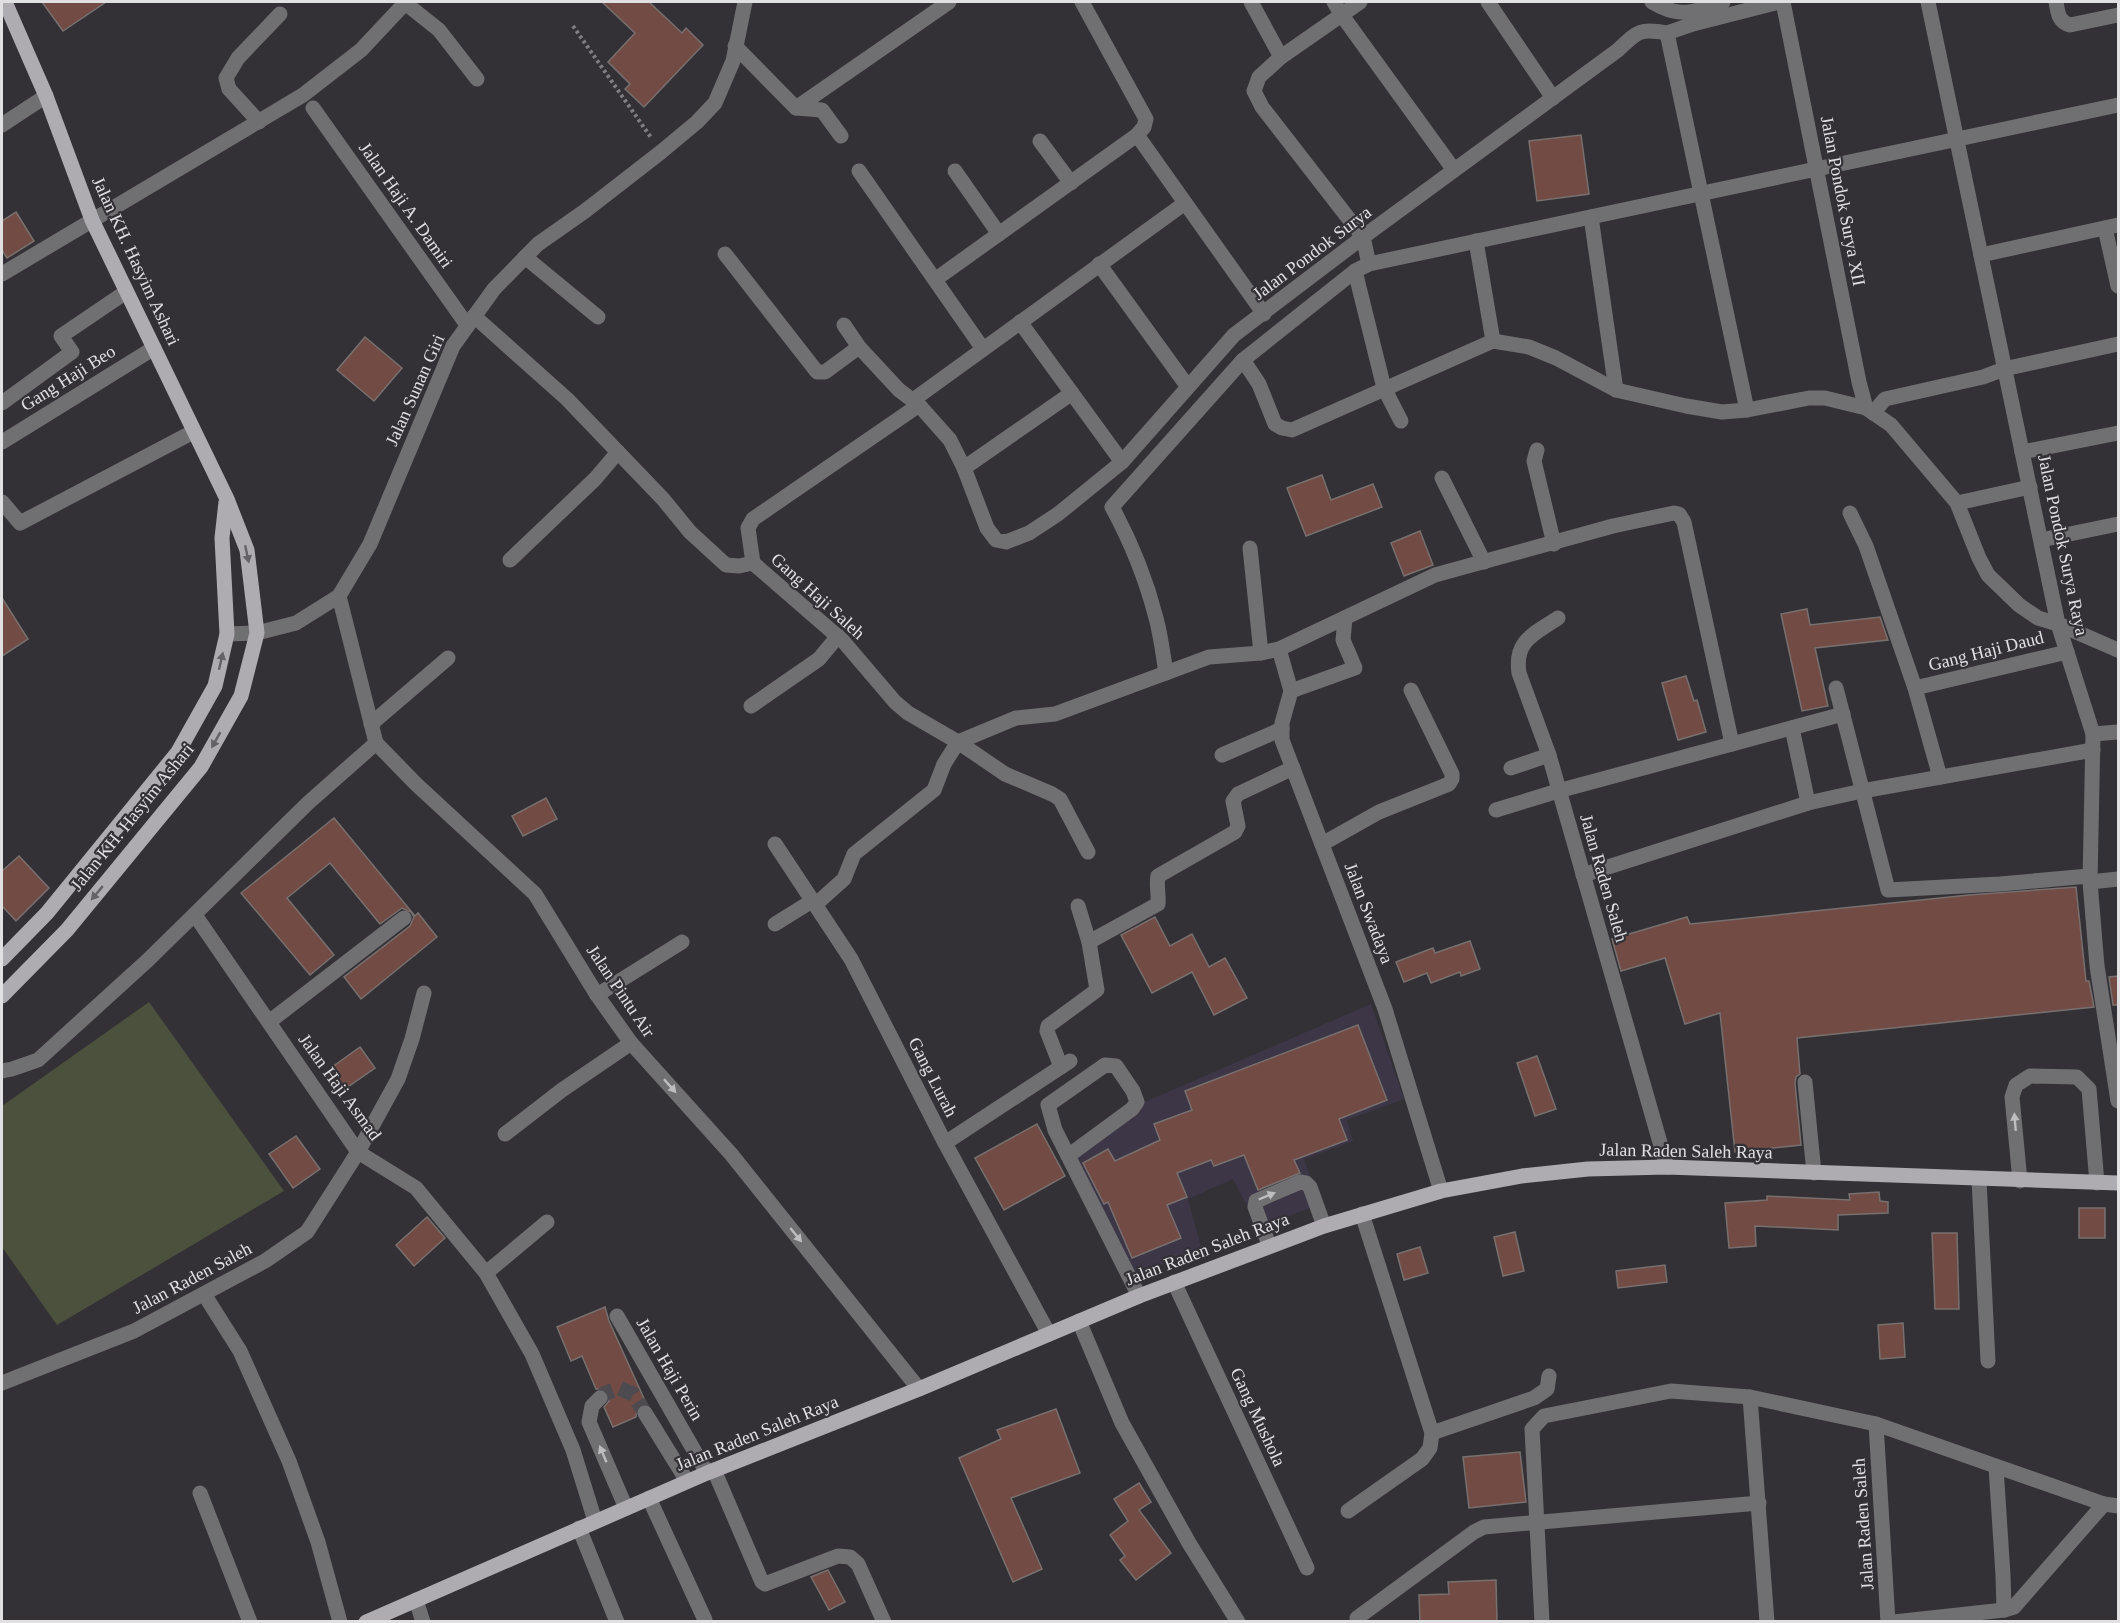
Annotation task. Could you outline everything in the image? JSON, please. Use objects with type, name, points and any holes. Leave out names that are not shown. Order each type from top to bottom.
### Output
[{"type":"main road","name":"Jalan KH. Hasyim Ashari","points":[[2,996],[67,930],[201,767],[240,696],[257,633],[247,550],[227,500],[92,220],[46,96],[5,2]]},
{"type":"main road","name":"Jalan KH. Hasyim Ashari","points":[[2,959],[47,913],[178,752],[215,686],[227,633],[222,538],[227,500]]},
{"type":"main road","points":[[47,913],[67,930]]},
{"type":"main road","name":"Jalan Raden Saleh Raya","points":[[366,1622],[687,1481],[919,1389],[1139,1296],[1269,1245],[1441,1191],[1522,1176],[1588,1169],[1667,1167],[2118,1183]]},
{"type":"street","points":[[2,274],[303,95],[361,50],[405,2],[451,42],[477,79]]},
{"type":"street","name":"Jalan Sunan Giri","points":[[227,633],[257,633],[296,624],[339,596],[370,544],[453,346],[494,289],[538,244],[585,212],[661,152],[697,122],[715,103],[733,61],[745,2]]},
{"type":"street","points":[[796,108],[949,2]]},
{"type":"street","points":[[936,279],[1144,128],[1146,120],[1082,2]]},
{"type":"street","points":[[1251,2],[1281,57]]},
{"type":"street","points":[[1360,2],[1337,8],[1259,76],[1254,91],[1262,107],[1363,237],[1362,268],[1384,388],[1401,421]]},
{"type":"street","points":[[1488,2],[1553,98]]},
{"type":"street","points":[[1652,2],[1661,8],[1675,7],[1696,12],[1724,2]]},
{"type":"street","points":[[1748,410],[1667,33],[1693,24],[1781,2]]},
{"type":"street","name":"Jalan Pondok Surya XII","points":[[1781,2],[1859,382],[1870,411]]},
{"type":"street","name":"Jalan Pondok Surya Raya","points":[[1928,2],[2058,624],[2093,734],[2090,879],[2097,966],[2118,1101]]},
{"type":"street","points":[[2056,2],[2060,18],[2064,23],[2070,25],[2118,15]]},
{"type":"street","points":[[1337,8],[1454,170]]},
{"type":"street","points":[[259,122],[229,89],[226,78],[237,58],[280,14]]},
{"type":"street","name":"Jalan Pondok Surya","points":[[964,468],[987,528],[996,540],[1006,542],[1029,533],[1058,514],[1122,462],[1234,335],[1363,237],[1618,50],[1637,32],[1650,30],[1667,33]]},
{"type":"street","points":[[735,46],[796,108],[822,110],[841,136]]},
{"type":"street","points":[[2,125],[46,96]]},
{"type":"street","points":[[1166,673],[1157,620],[1144,579],[1125,531],[1112,507],[1243,360],[1362,268],[1591,216],[2118,105]]},
{"type":"street","name":"Jalan Haji A. Damiri","points":[[313,108],[471,321]]},
{"type":"street","points":[[1137,135],[1264,314]]},
{"type":"street","points":[[1040,141],[1071,183]]},
{"type":"street","points":[[859,171],[983,349]]},
{"type":"street","points":[[955,171],[999,234]]},
{"type":"street","points":[[753,563],[748,528],[753,519],[916,403],[983,349],[1185,203]]},
{"type":"street","points":[[1591,216],[1616,390]]},
{"type":"street","points":[[1981,255],[2112,226],[2118,286]]},
{"type":"street","points":[[1476,241],[1493,340]]},
{"type":"street","points":[[725,254],[817,372],[825,372],[860,347]]},
{"type":"street","points":[[525,257],[598,317]]},
{"type":"street","points":[[1099,264],[1188,387]]},
{"type":"street","points":[[2,403],[72,352],[61,336],[126,292]]},
{"type":"street","name":"Gang Haji Saleh","points":[[471,321],[567,399],[663,500],[690,532],[726,565],[739,566],[753,563],[837,636],[895,702],[908,713],[958,742],[1005,774],[1060,799],[1088,852]]},
{"type":"street","points":[[1020,322],[1122,462]]},
{"type":"street","points":[[844,325],[860,347],[899,390],[916,403],[950,440],[964,468],[1072,393]]},
{"type":"street","points":[[1243,360],[1258,384],[1275,424],[1292,430],[1493,340],[1529,347],[1556,358],[1616,390],[1722,412],[1748,410],[1809,398],[1825,398],[1870,411],[1891,425],[1957,502],[1988,575],[2019,605],[2038,618],[2058,624],[2118,650]]},
{"type":"street","points":[[1870,411],[1885,399],[1983,377],[2028,363],[2118,344]]},
{"type":"street","name":"Gang Haji Beo","points":[[2,441],[154,348]]},
{"type":"street","points":[[2,502],[20,524],[193,432]]},
{"type":"street","points":[[2022,452],[2118,433]]},
{"type":"street","points":[[1538,450],[1534,461],[1554,544]]},
{"type":"street","points":[[510,561],[595,479],[618,452]]},
{"type":"street","points":[[1442,478],[1484,562]]},
{"type":"street","points":[[1957,502],[2030,487]]},
{"type":"street","points":[[775,924],[813,903],[844,879],[854,854],[934,790],[944,764],[958,742],[1016,718],[1054,714],[1209,657],[1261,653],[1279,649],[1435,576],[1613,526],[1674,513],[1679,514],[1684,522],[1732,744]]},
{"type":"street","points":[[1850,513],[1866,546],[1915,688],[1940,777]]},
{"type":"street","points":[[2041,540],[2118,524]]},
{"type":"street","points":[[1250,548],[1261,653]]},
{"type":"street","name":"Jalan Pintu Air","points":[[339,596],[376,743],[416,784],[535,894],[597,995],[631,1043],[731,1154],[919,1389]]},
{"type":"street","points":[[1291,691],[1355,668],[1343,640],[1345,618]]},
{"type":"street","name":"Jalan Raden Saleh","points":[[1558,618],[1528,638],[1521,648],[1517,661],[1519,673],[1549,754],[1667,1167]]},
{"type":"street","points":[[751,706],[819,659],[837,636]]},
{"type":"street","name":"Jalan Swadaya","points":[[1279,649],[1291,691],[1282,729],[1282,740],[1385,1009],[1441,1191]]},
{"type":"street","name":"Gang Haji Daud","points":[[1915,688],[2067,652]]},
{"type":"street","points":[[371,724],[448,658]]},
{"type":"street","points":[[1836,688],[1888,890],[2118,879]]},
{"type":"street","points":[[1322,844],[1379,812],[1449,784],[1452,779],[1452,774],[1411,690]]},
{"type":"street","points":[[1496,810],[1843,714]]},
{"type":"street","points":[[1792,728],[1808,803]]},
{"type":"street","points":[[1222,755],[1282,729]]},
{"type":"street","points":[[2093,734],[2118,732]]},
{"type":"street","points":[[2,1071],[38,1060],[195,915],[308,803],[376,743]]},
{"type":"street","points":[[1583,875],[1808,803],[1862,791],[2093,750]]},
{"type":"street","points":[[1511,768],[1549,754]]},
{"type":"street","points":[[1089,942],[1158,904],[1159,894],[1156,884],[1158,876],[1235,832],[1238,826],[1233,801],[1238,794],[1293,768]]},
{"type":"street","name":"Gang Lurah","points":[[775,844],[851,959],[945,1143],[1049,1334]]},
{"type":"street","points":[[945,1143],[1066,1064],[1047,1031],[1048,1026],[1097,990],[1089,942],[1078,906]]},
{"type":"street","name":"Jalan Haji Asmad","points":[[195,915],[358,1152],[416,1188],[486,1273],[532,1354],[573,1450],[595,1521]]},
{"type":"street","points":[[268,1022],[404,918]]},
{"type":"street","points":[[597,995],[682,942]]},
{"type":"street","name":"Jalan Raden Saleh","points":[[2,1383],[134,1331],[265,1261],[307,1232],[358,1152],[398,1079],[412,1039],[424,993]]},
{"type":"street","points":[[505,1134],[562,1090],[631,1043]]},
{"type":"street","points":[[1068,1156],[1132,1109],[1137,1102],[1133,1091],[1116,1066],[1105,1065],[1048,1105],[1055,1130],[1068,1156],[1139,1296]]},
{"type":"street","points":[[2020,1181],[2012,1097],[2016,1085],[2030,1076],[2054,1076],[2077,1077],[2089,1089],[2097,1183]]},
{"type":"street","points":[[1805,1082],[1814,1173]]},
{"type":"street","points":[[1980,1179],[1988,1360]]},
{"type":"street","points":[[1269,1245],[1255,1208],[1256,1201],[1300,1182],[1310,1187],[1324,1226]]},
{"type":"street","points":[[1348,1511],[1422,1459],[1430,1448],[1432,1433],[1362,1214]]},
{"type":"street","points":[[486,1273],[547,1221]]},
{"type":"street","name":"Gang Mushola","points":[[1174,1282],[1307,1568]]},
{"type":"street","points":[[204,1294],[240,1351],[289,1461],[318,1542],[340,1622]]},
{"type":"street","name":"Jalan Haji Perin","points":[[616,1316],[711,1471],[760,1580],[765,1584],[838,1556],[850,1557],[858,1564],[884,1622]]},
{"type":"street","points":[[1078,1321],[1122,1423],[1189,1543],[1238,1622]]},
{"type":"street","points":[[1432,1433],[1534,1398],[1547,1389],[1549,1376]]},
{"type":"street","points":[[1542,1622],[1532,1430],[1544,1416],[1671,1392],[1750,1397],[1876,1424],[2111,1505],[2014,1607],[1894,1622]]},
{"type":"street","points":[[1750,1397],[1767,1622]]},
{"type":"street","points":[[600,1398],[592,1406],[589,1422],[626,1508]]},
{"type":"street","points":[[645,1413],[687,1481]]},
{"type":"street","name":"Jalan Raden Saleh","points":[[1876,1424],[1888,1622]]},
{"type":"street","points":[[1996,1467],[2004,1610]]},
{"type":"street","points":[[200,1493],[250,1622]]},
{"type":"street","points":[[649,1498],[705,1620]]},
{"type":"street","points":[[1357,1618],[1484,1527],[1759,1503]]},
{"type":"street","points":[[579,1528],[617,1622]]},
{"type":"street","points":[[416,1600],[423,1622]]},
{"type":"path","points":[[573,26],[661,152]]},
{"type":"shaded area","points":[[1371,1004],[1404,1099],[1347,1120],[1353,1141],[1304,1159],[1320,1204],[1258,1228],[1233,1179],[1188,1199],[1201,1247],[1134,1277],[1073,1160],[1140,1104]]},
{"type":"green space","points":[[149,1002],[284,1191],[57,1325],[2,1247],[2,1106]]},
{"type":"building","points":[[42,2],[106,2],[63,31]]},
{"type":"building","points":[[602,2],[649,2],[682,33],[686,28],[703,45],[644,107],[625,89],[630,84],[608,62],[635,33]]},
{"type":"building","points":[[1581,135],[1589,194],[1537,201],[1529,141]]},
{"type":"building","points":[[16,212],[34,241],[7,258],[2,250],[2,221]]},
{"type":"building","points":[[365,337],[402,368],[374,401],[337,370]]},
{"type":"building","points":[[1322,475],[1331,500],[1373,484],[1382,507],[1306,536],[1287,488]]},
{"type":"building","points":[[1420,531],[1433,565],[1404,576],[1391,543]]},
{"type":"building","points":[[2,598],[28,639],[2,656]]},
{"type":"building","points":[[1807,609],[1810,625],[1880,617],[1888,640],[1815,648],[1828,706],[1802,711],[1781,614]]},
{"type":"building","points":[[1686,676],[1694,701],[1697,700],[1706,732],[1678,740],[1662,683]]},
{"type":"building","points":[[546,798],[557,819],[523,836],[512,816]]},
{"type":"building","points":[[334,818],[415,916],[418,913],[437,937],[361,999],[344,977],[410,926],[414,917],[411,912],[402,908],[380,924],[330,863],[287,898],[334,955],[310,975],[241,893]]},
{"type":"building","points":[[19,856],[49,888],[16,921],[2,906],[2,871]]},
{"type":"building","points":[[2076,887],[2086,981],[2089,981],[2094,1007],[1797,1038],[1800,1074],[1796,1077],[1795,1083],[1801,1145],[1735,1152],[1720,1013],[1685,1024],[1665,958],[1621,971],[1612,939],[1687,917],[1690,924],[1969,895]]},
{"type":"building","points":[[1155,917],[1170,946],[1192,934],[1209,967],[1225,958],[1247,998],[1214,1015],[1192,972],[1152,993],[1121,935]]},
{"type":"building","points":[[1470,941],[1480,969],[1461,976],[1460,972],[1431,983],[1427,973],[1404,982],[1396,962],[1433,948],[1435,953]]},
{"type":"building","points":[[2118,976],[2118,1005],[2113,1005],[2109,977]]},
{"type":"building","points":[[1358,1025],[1387,1100],[1339,1119],[1347,1140],[1294,1160],[1300,1173],[1258,1190],[1244,1155],[1214,1166],[1211,1160],[1177,1173],[1187,1197],[1167,1205],[1181,1238],[1132,1258],[1108,1202],[1104,1204],[1083,1163],[1108,1149],[1115,1161],[1160,1140],[1154,1124],[1192,1110],[1185,1091]]},
{"type":"building","points":[[360,1047],[375,1068],[339,1093],[324,1073]]},
{"type":"building","points":[[1537,1056],[1556,1109],[1535,1116],[1517,1063]]},
{"type":"building","points":[[1037,1124],[1065,1176],[1004,1210],[975,1158]]},
{"type":"building","points":[[296,1136],[320,1169],[293,1188],[269,1154]]},
{"type":"building","points":[[1879,1192],[1880,1201],[1888,1202],[1888,1213],[1838,1215],[1838,1230],[1755,1226],[1756,1246],[1729,1248],[1725,1203],[1767,1200],[1767,1196],[1850,1200],[1849,1194]]},
{"type":"building","points":[[2079,1208],[2105,1208],[2105,1238],[2079,1238]]},
{"type":"building","points":[[427,1217],[445,1238],[414,1266],[396,1245]]},
{"type":"building","points":[[1515,1232],[1524,1271],[1503,1276],[1494,1237]]},
{"type":"building","points":[[1932,1233],[1957,1233],[1959,1309],[1935,1309]]},
{"type":"building","points":[[1420,1247],[1428,1273],[1404,1280],[1397,1254]]},
{"type":"building","points":[[1665,1265],[1667,1282],[1618,1288],[1616,1271]]},
{"type":"building","points":[[605,1307],[609,1321],[646,1403],[637,1408],[636,1417],[613,1427],[604,1407],[609,1401],[609,1395],[603,1389],[596,1389],[582,1356],[571,1361],[557,1327]]},
{"type":"building","points":[[1903,1323],[1905,1357],[1880,1359],[1878,1325]]},
{"type":"building","points":[[1056,1409],[1080,1473],[1011,1498],[1042,1569],[1013,1582],[959,1458],[1001,1439],[997,1430]]},
{"type":"building","points":[[1520,1452],[1526,1502],[1469,1508],[1463,1457]]},
{"type":"building","points":[[1139,1483],[1151,1502],[1139,1510],[1171,1553],[1136,1580],[1120,1560],[1125,1556],[1110,1535],[1128,1521],[1114,1499]]},
{"type":"building","points":[[828,1570],[845,1602],[829,1610],[811,1577]]},
{"type":"building","points":[[1496,1580],[1497,1622],[1420,1622],[1419,1595],[1449,1594],[1448,1582]]},
{"type":"tunnel","points":[[600,1398],[619,1388],[633,1394],[645,1413]]}]
